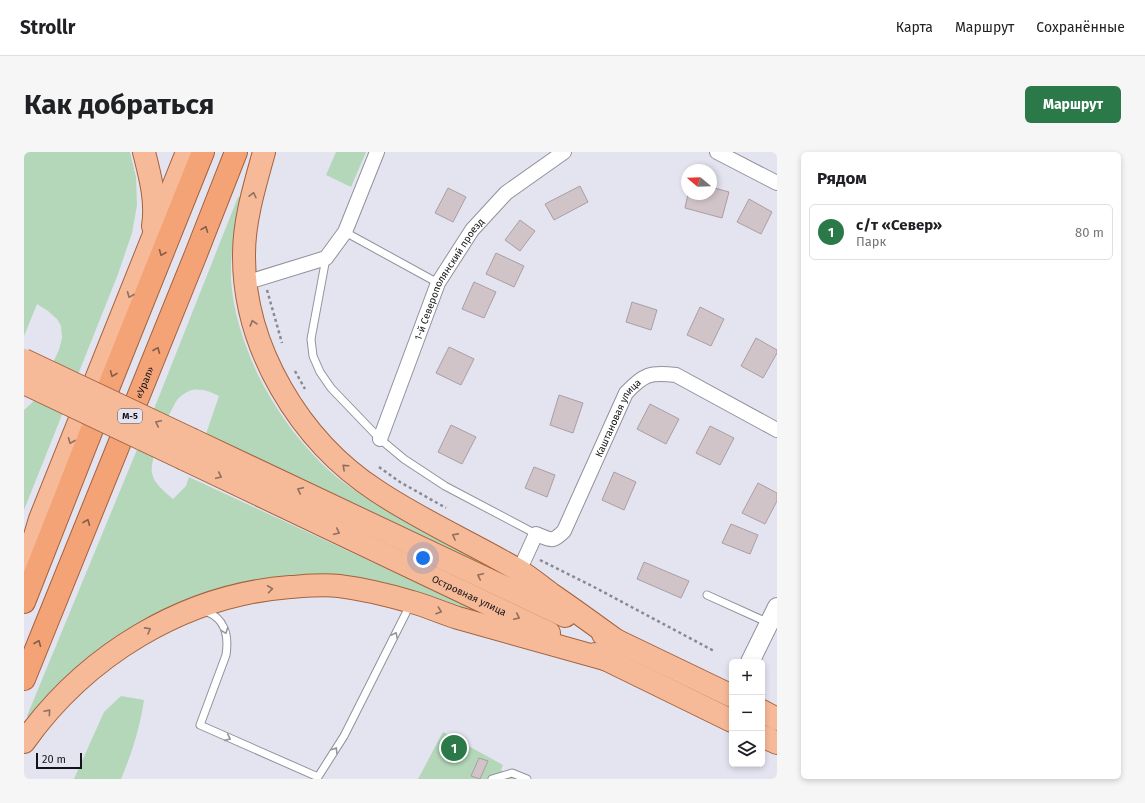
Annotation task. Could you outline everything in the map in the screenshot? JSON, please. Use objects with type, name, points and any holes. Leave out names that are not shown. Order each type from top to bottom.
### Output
[{"type":"highway","points":[[24,602],[203,152]]},
{"type":"highway","name":"«Урал»","points":[[24,679],[236,152]]},
{"type":"main road","points":[[144,152],[151,180],[154,201],[154,218],[150,246]]},
{"type":"main road","points":[[24,572],[40,519],[187,152]]},
{"type":"main road","points":[[264,152],[248,214],[244,252],[245,282],[254,329],[267,359],[286,395],[303,422],[327,450],[350,471],[382,494],[413,514],[519,571],[617,641]]},
{"type":"main road","points":[[24,360],[730,695]]},
{"type":"main road","name":"Островная улица","points":[[24,383],[608,660],[729,720]]},
{"type":"main road","points":[[24,545],[40,519]]},
{"type":"main road","points":[[24,742],[37,724],[62,695],[93,667],[118,648],[142,633],[168,620],[196,608],[246,592],[308,586],[337,586],[369,591],[412,602],[456,617],[608,660]]},
{"type":"main road","points":[[765,713],[777,719]]},
{"type":"main road","points":[[765,737],[777,743]]},
{"type":"street","points":[[245,282],[326,258],[346,232],[377,152]]},
{"type":"street","name":"1-й Северополянский проезд","points":[[380,439],[438,283],[472,230],[506,193],[564,152]]},
{"type":"street","points":[[717,152],[777,183]]},
{"type":"street","name":"Каштановая улица","points":[[536,534],[550,539],[557,538],[564,531],[626,393],[639,379],[658,373],[676,375],[777,430]]},
{"type":"street","points":[[519,571],[536,534]]},
{"type":"street","points":[[751,659],[777,607]]},
{"type":"lane","points":[[346,232],[438,283]]},
{"type":"lane","points":[[326,258],[311,339],[313,356],[320,372],[331,388],[380,439],[404,459],[445,486],[536,534]]},
{"type":"lane","points":[[707,596],[769,623]]},
{"type":"lane","points":[[196,608],[207,612],[216,618],[223,626],[227,635],[228,645],[226,655],[200,725],[318,777],[344,736],[412,602]]},
{"type":"lane","points":[[492,779],[512,773],[526,779]]},
{"type":"path","points":[[540,560],[714,651]]},
{"type":"green space","points":[[24,152],[130,152],[136,177],[137,205],[132,233],[118,274],[24,510],[24,410],[35,400],[59,350],[62,338],[61,326],[57,319],[37,304],[24,336]]},
{"type":"green space","points":[[336,152],[366,152],[351,187],[326,175]]},
{"type":"green space","points":[[238,197],[240,198],[231,258],[232,292],[237,316],[248,352],[258,375],[271,399],[302,443],[332,473],[355,491],[393,514],[523,584],[215,440],[206,434],[219,396],[205,390],[189,391],[177,400],[156,447],[152,467],[152,473],[155,481],[160,488],[173,499],[186,486],[189,477],[533,637],[428,598],[230,588],[31,718],[28,718],[27,716],[160,394]]},
{"type":"green space","points":[[121,696],[144,700],[135,740],[121,779],[74,779],[104,712]]},
{"type":"green space","points":[[443,732],[503,765],[501,770],[519,779],[418,779]]},
{"type":"building","points":[[580,186],[588,202],[554,220],[545,204]]},
{"type":"building","points":[[448,188],[466,197],[453,222],[435,213]]},
{"type":"building","points":[[717,189],[729,192],[722,218],[685,208],[687,200],[717,200]]},
{"type":"building","points":[[749,199],[772,212],[761,234],[737,222]]},
{"type":"building","points":[[520,220],[535,231],[520,251],[505,240]]},
{"type":"building","points":[[496,253],[524,266],[514,287],[486,274]]},
{"type":"building","points":[[474,282],[496,292],[484,318],[462,309]]},
{"type":"building","points":[[632,302],[657,310],[651,330],[626,322]]},
{"type":"building","points":[[700,307],[724,319],[711,346],[687,335]]},
{"type":"building","points":[[756,338],[777,350],[777,353],[763,378],[741,366]]},
{"type":"building","points":[[449,347],[474,359],[461,385],[436,373]]},
{"type":"building","points":[[559,395],[583,403],[573,433],[550,425]]},
{"type":"building","points":[[650,404],[679,419],[666,444],[637,429]]},
{"type":"building","points":[[451,425],[476,437],[462,464],[438,452]]},
{"type":"building","points":[[710,426],[734,438],[720,465],[696,453]]},
{"type":"building","points":[[534,467],[555,475],[547,497],[525,488]]},
{"type":"building","points":[[614,472],[636,482],[624,510],[602,500]]},
{"type":"building","points":[[758,483],[777,493],[777,501],[765,524],[742,513]]},
{"type":"building","points":[[731,524],[758,535],[750,554],[722,543]]},
{"type":"building","points":[[644,562],[689,581],[681,598],[637,579]]},
{"type":"building","points":[[479,758],[488,761],[480,779],[471,776]]},
{"type":"place","name":"с/т «Север»","points":[[454,748]]}]
